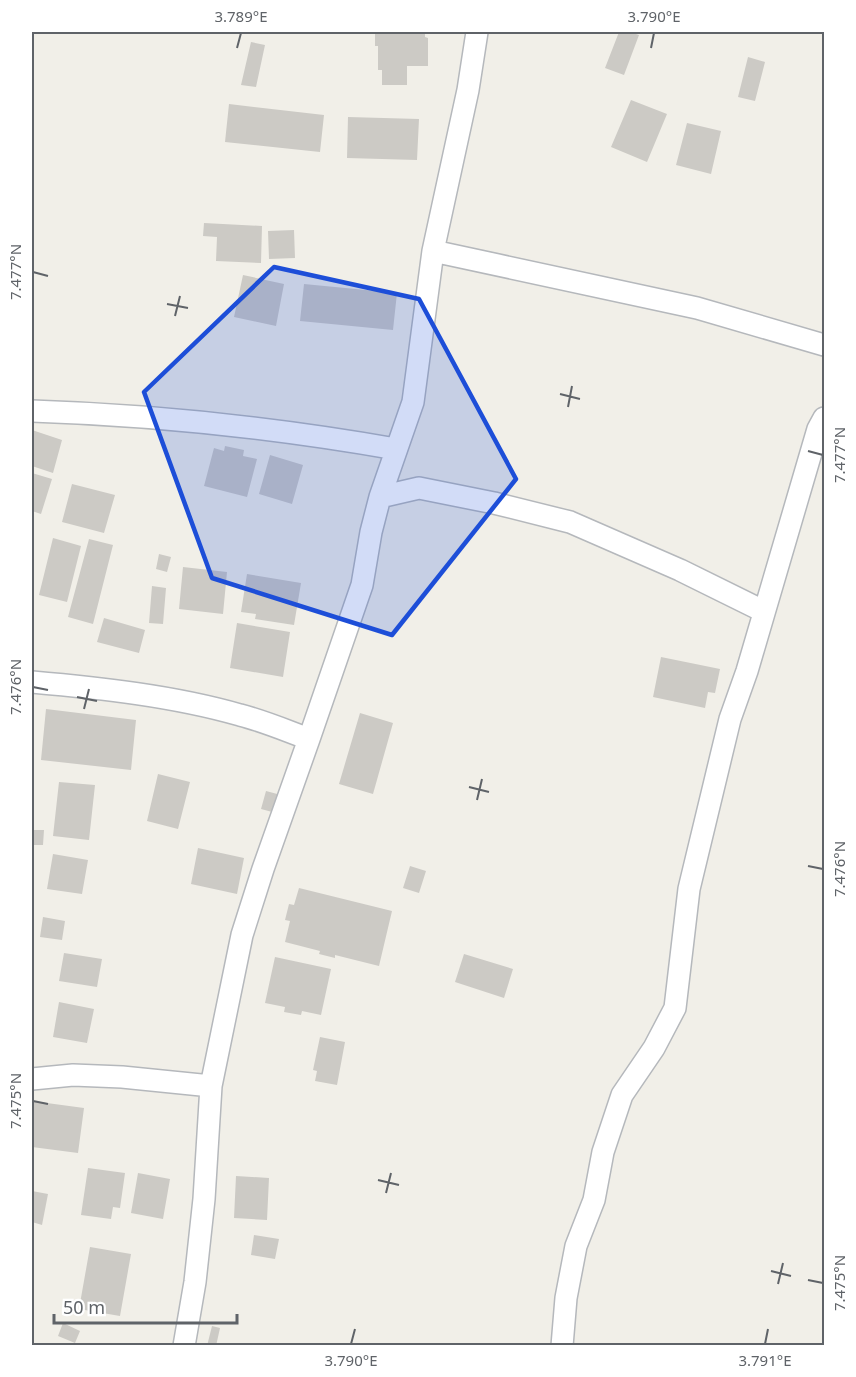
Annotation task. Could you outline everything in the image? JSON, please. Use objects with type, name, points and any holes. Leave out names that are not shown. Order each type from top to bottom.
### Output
[{"type":"street","points":[[184,1346],[195,1282],[204,1199],[211,1086],[242,935],[362,585],[370,532],[413,402],[433,250],[468,90],[477,32]]},
{"type":"street","points":[[433,250],[697,308],[825,345]]},
{"type":"street","points":[[32,411],[86,413],[236,426],[396,449]]},
{"type":"street","points":[[562,1346],[566,1298],[576,1246],[594,1200],[603,1152],[622,1095],[654,1048],[675,1008],[689,889],[730,719],[747,671],[818,429],[825,418]]},
{"type":"street","points":[[380,497],[419,488],[494,503],[570,522],[680,570],[763,611]]},
{"type":"street","points":[[32,682],[165,698],[240,715],[309,739]]},
{"type":"street","points":[[32,1079],[73,1075],[122,1077],[211,1086]]},
{"type":"highlighted area","points":[[274,267],[419,299],[516,479],[392,635],[212,578],[144,392]]},
{"type":"building","points":[[375,32],[425,32],[425,37],[428,38],[428,66],[407,66],[407,85],[382,85],[382,70],[378,70],[378,46],[375,46]]},
{"type":"building","points":[[619,32],[639,35],[624,75],[605,68]]},
{"type":"building","points":[[251,42],[265,45],[256,87],[241,85]]},
{"type":"building","points":[[748,57],[765,62],[755,101],[738,97]]},
{"type":"building","points":[[631,100],[667,114],[647,162],[611,147]]},
{"type":"building","points":[[229,104],[324,115],[320,152],[225,142]]},
{"type":"building","points":[[348,117],[419,119],[417,160],[347,158]]},
{"type":"building","points":[[687,123],[721,131],[711,174],[676,165]]},
{"type":"building","points":[[204,223],[262,226],[261,263],[216,261],[217,237],[203,236]]},
{"type":"building","points":[[294,230],[295,258],[269,259],[268,231]]},
{"type":"building","points":[[243,275],[284,284],[276,326],[234,317]]},
{"type":"building","points":[[304,284],[397,293],[393,330],[300,321]]},
{"type":"building","points":[[32,430],[62,440],[53,473],[32,466]]},
{"type":"building","points":[[225,446],[244,450],[243,456],[257,459],[247,497],[204,486],[214,448],[224,451]]},
{"type":"building","points":[[270,455],[303,465],[292,504],[259,494]]},
{"type":"building","points":[[32,473],[52,479],[41,514],[32,511]]},
{"type":"building","points":[[72,484],[115,495],[104,533],[62,522]]},
{"type":"building","points":[[53,538],[81,546],[67,602],[39,595]]},
{"type":"building","points":[[89,539],[113,545],[93,624],[68,617]]},
{"type":"building","points":[[159,554],[171,557],[167,572],[156,569]]},
{"type":"building","points":[[183,567],[227,572],[223,614],[179,609]]},
{"type":"building","points":[[247,574],[301,583],[294,625],[255,619],[256,614],[241,612]]},
{"type":"building","points":[[152,586],[166,588],[163,624],[149,623]]},
{"type":"building","points":[[104,618],[145,630],[139,653],[97,642]]},
{"type":"building","points":[[237,623],[290,632],[283,677],[230,668]]},
{"type":"building","points":[[661,657],[720,669],[715,693],[708,692],[705,708],[653,697]]},
{"type":"building","points":[[46,709],[136,720],[131,770],[41,760]]},
{"type":"building","points":[[360,713],[393,723],[373,794],[339,784]]},
{"type":"building","points":[[158,774],[190,782],[178,829],[147,821]]},
{"type":"building","points":[[59,782],[95,785],[89,840],[53,836]]},
{"type":"building","points":[[266,791],[281,795],[276,813],[261,809]]},
{"type":"building","points":[[32,830],[44,830],[43,845],[32,845]]},
{"type":"building","points":[[198,848],[244,858],[237,894],[191,884]]},
{"type":"building","points":[[53,854],[88,860],[82,894],[47,889]]},
{"type":"building","points":[[410,866],[426,871],[419,893],[403,888]]},
{"type":"building","points":[[299,888],[392,911],[379,966],[335,955],[335,958],[319,954],[320,951],[285,942],[290,921],[285,920],[289,904],[294,905]]},
{"type":"building","points":[[43,917],[65,921],[62,940],[40,937]]},
{"type":"building","points":[[64,953],[102,959],[97,987],[59,981]]},
{"type":"building","points":[[464,954],[513,969],[504,998],[455,982]]},
{"type":"building","points":[[275,957],[331,969],[321,1015],[302,1011],[301,1015],[284,1012],[285,1007],[265,1003]]},
{"type":"building","points":[[59,1002],[94,1009],[87,1043],[53,1037]]},
{"type":"building","points":[[320,1037],[345,1042],[337,1085],[315,1081],[317,1071],[313,1070]]},
{"type":"building","points":[[32,1101],[84,1108],[78,1153],[32,1147]]},
{"type":"building","points":[[88,1168],[125,1173],[120,1208],[113,1207],[111,1219],[81,1215]]},
{"type":"building","points":[[138,1173],[170,1179],[163,1219],[131,1213]]},
{"type":"building","points":[[236,1176],[269,1178],[267,1220],[234,1218]]},
{"type":"building","points":[[32,1191],[48,1194],[42,1225],[32,1222]]},
{"type":"building","points":[[254,1235],[279,1239],[275,1259],[251,1255]]},
{"type":"building","points":[[90,1247],[131,1254],[120,1316],[79,1309]]},
{"type":"building","points":[[63,1323],[80,1331],[75,1343],[58,1336]]},
{"type":"building","points":[[212,1326],[220,1328],[216,1346],[207,1346]]}]
